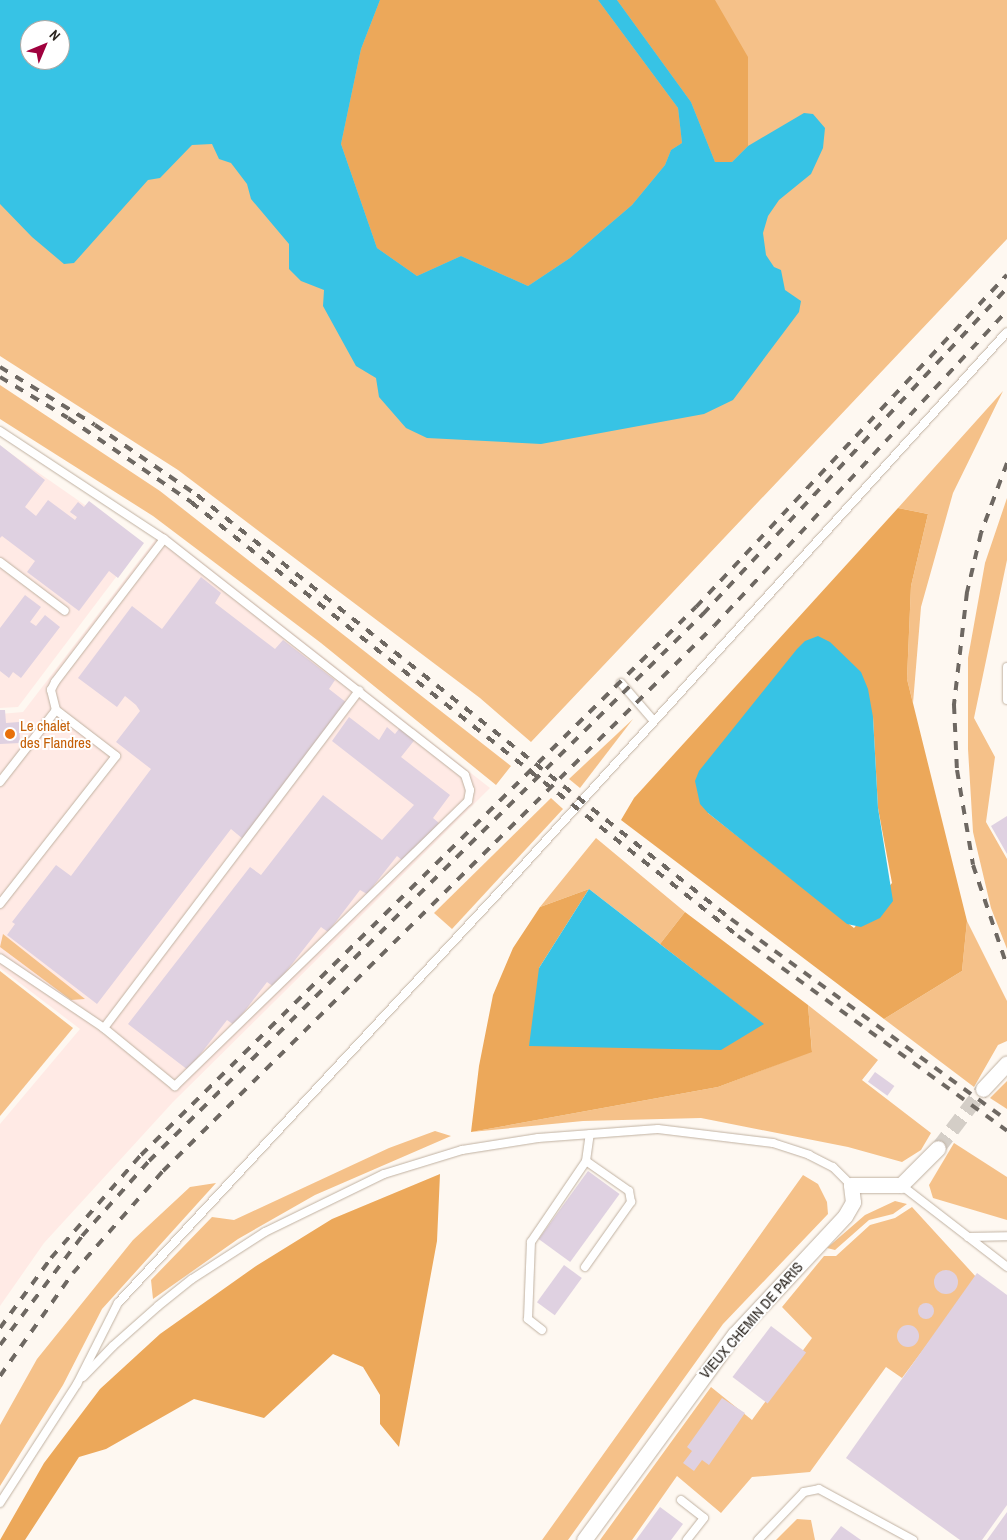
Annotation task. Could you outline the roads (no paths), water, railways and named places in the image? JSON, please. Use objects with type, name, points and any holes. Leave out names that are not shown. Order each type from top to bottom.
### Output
[{"type":"street","points":[[984,1089],[1007,1063]]},
{"type":"street","points":[[851,1186],[901,1185],[938,1148]]},
{"type":"street","name":"VIEUX CHEMIN DE PARIS","points":[[584,1540],[735,1334],[845,1216],[853,1202],[851,1186]]},
{"type":"lane","points":[[0,1503],[77,1384],[124,1296],[496,896],[1007,332]]},
{"type":"lane","points":[[0,431],[164,539],[465,774],[470,790],[468,802],[175,1086],[104,1028],[0,958]]},
{"type":"lane","points":[[0,904],[116,756],[56,710],[51,690],[164,539]]},
{"type":"lane","points":[[0,562],[65,611]]},
{"type":"lane","points":[[1007,667],[1007,700]]},
{"type":"lane","points":[[621,683],[654,720]]},
{"type":"lane","points":[[104,1028],[359,691]]},
{"type":"lane","points":[[0,782],[56,710]]},
{"type":"lane","points":[[77,1384],[113,1346],[192,1280],[307,1210],[384,1174],[462,1150],[538,1138],[658,1129],[773,1143],[809,1155],[833,1167],[851,1186]]},
{"type":"lane","points":[[542,1330],[528,1319],[531,1242],[586,1160],[590,1134]]},
{"type":"lane","points":[[585,1266],[631,1202],[629,1191],[586,1160]]},
{"type":"lane","points":[[901,1185],[1007,1267]]},
{"type":"lane","points":[[968,1237],[1007,1236]]},
{"type":"lane","points":[[758,1540],[804,1492],[819,1489],[913,1540]]},
{"type":"lane","points":[[681,1500],[704,1518],[688,1540]]},
{"type":"water","points":[[0,0],[380,0],[361,49],[341,144],[377,248],[417,276],[461,256],[528,286],[570,258],[632,205],[665,165],[671,150],[682,143],[678,108],[598,0],[617,0],[691,102],[715,162],[732,162],[748,146],[804,113],[813,114],[825,128],[823,148],[811,174],[779,200],[768,216],[763,233],[766,255],[774,267],[781,270],[785,290],[801,301],[799,312],[733,400],[704,414],[541,444],[427,438],[406,428],[379,397],[376,378],[356,366],[323,306],[324,290],[301,281],[289,269],[289,244],[251,199],[247,184],[231,163],[219,159],[212,144],[192,145],[160,178],[148,180],[74,263],[64,264],[32,237],[0,204]]},
{"type":"water","points":[[818,636],[830,642],[861,672],[868,689],[873,717],[878,808],[893,901],[880,918],[861,927],[847,924],[708,813],[700,804],[695,781],[699,771],[797,649],[805,641]]},
{"type":"water","points":[[589,889],[764,1024],[721,1050],[529,1046],[539,968]]},
{"type":"tunnel","points":[[938,1148],[983,1089]]},
{"type":"railway","points":[[0,1328],[51,1258],[141,1155],[696,607],[1007,275]]},
{"type":"railway","points":[[0,1345],[82,1236],[149,1161],[703,614],[1007,288]]},
{"type":"railway","points":[[0,1376],[73,1273],[163,1171],[714,626],[1007,311]]},
{"type":"railway","points":[[0,367],[95,425],[197,495],[731,919],[1007,1120]]},
{"type":"railway","points":[[0,377],[68,418],[191,502],[738,936],[1007,1131]]},
{"type":"railway","points":[[1007,463],[981,533],[967,592],[954,705],[957,770],[973,865],[1007,966]]},
{"type":"place","name":"Le chalet des Flandres","points":[[10,734]]}]
